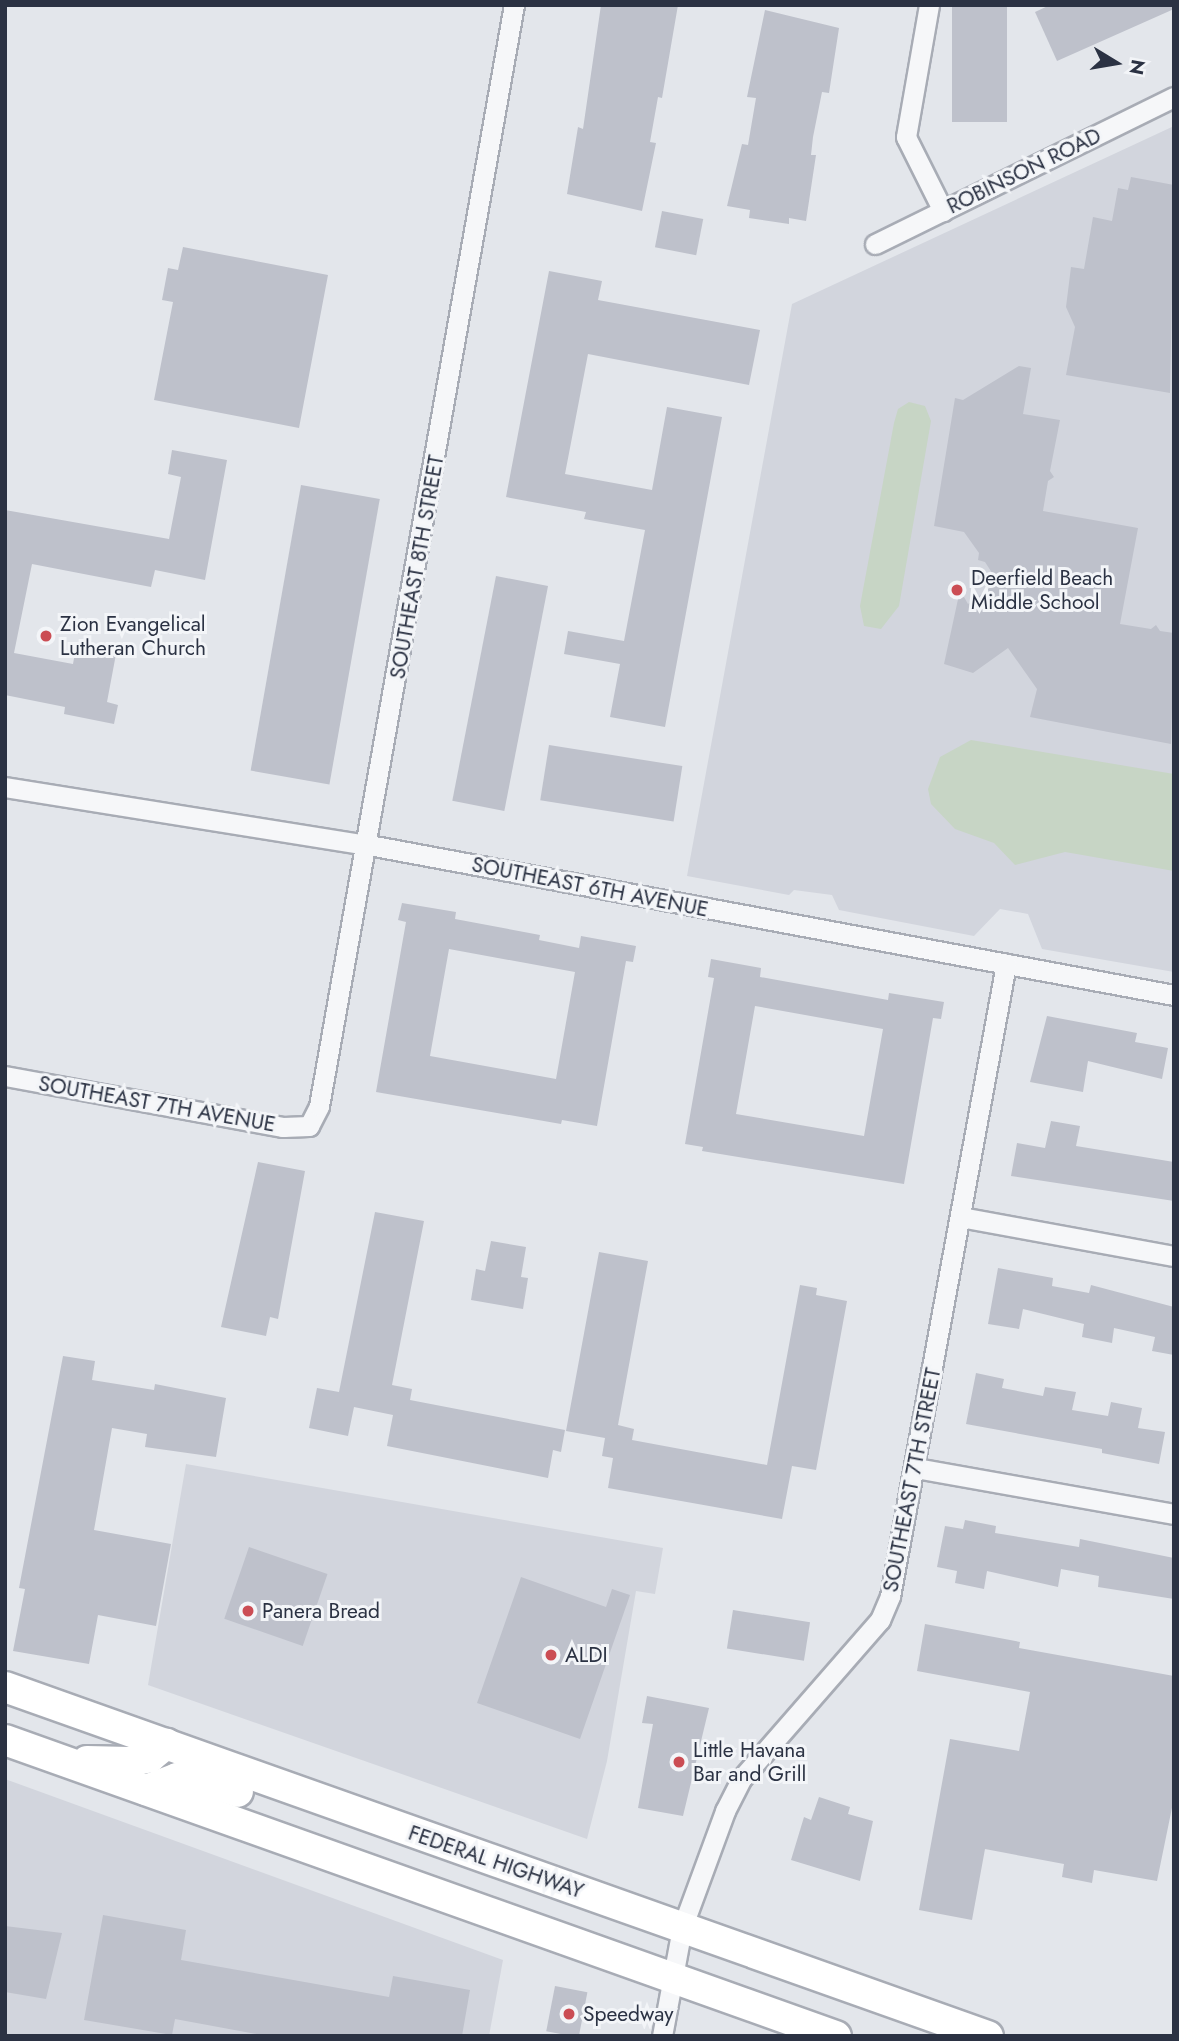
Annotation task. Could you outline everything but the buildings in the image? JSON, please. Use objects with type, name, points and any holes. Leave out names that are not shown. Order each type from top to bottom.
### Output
[{"type":"main road","name":"FEDERAL HIGHWAY","points":[[5,1687],[988,2036]]},
{"type":"main road","points":[[5,1740],[835,2036]]},
{"type":"main road","points":[[62,1761],[129,1762],[150,1757],[166,1744]]},
{"type":"main road","points":[[146,1790],[177,1777],[201,1779],[353,1827],[375,1819]]},
{"type":"street","name":"SOUTHEAST 8TH STREET","points":[[309,1126],[319,1106],[369,845],[514,5]]},
{"type":"street","points":[[929,5],[906,137],[943,211]]},
{"type":"street","name":"ROBINSON ROAD","points":[[874,244],[1174,97]]},
{"type":"street","name":"SOUTHEAST 6TH AVENUE","points":[[5,787],[369,845],[1174,995]]},
{"type":"street","name":"SOUTHEAST 7TH STREET","points":[[662,2036],[682,1928],[725,1811],[742,1778],[880,1620],[900,1560],[1006,964]]},
{"type":"street","name":"SOUTHEAST 7TH AVENUE","points":[[5,1076],[283,1127],[309,1126]]},
{"type":"street","points":[[961,1217],[1174,1256]]},
{"type":"street","points":[[916,1468],[1174,1514]]},
{"type":"shaded area","name":"Deerfield Beach Middle School","points":[[1174,126],[1174,972],[1042,949],[1028,914],[1000,909],[974,936],[839,910],[832,895],[794,890],[789,895],[687,876],[792,304]]},
{"type":"shaded area","points":[[186,1464],[663,1548],[655,1594],[636,1591],[607,1761],[587,1839],[148,1685]]},
{"type":"shaded area","points":[[5,1779],[503,1960],[489,2036],[5,2036]]},
{"type":"green space","points":[[909,402],[925,406],[931,421],[899,606],[881,629],[864,626],[860,606],[894,423],[898,409]]},
{"type":"green space","points":[[971,740],[1174,774],[1174,871],[1065,852],[1015,865],[994,843],[955,829],[931,804],[928,789],[940,757]]},
{"type":"place","name":"Deerfield Beach Middle School","points":[[957,590]]},
{"type":"place","name":"Zion Evangelical Lutheran Church","points":[[46,636]]},
{"type":"place","name":"Panera Bread","points":[[248,1611]]},
{"type":"place","name":"ALDI","points":[[551,1655]]},
{"type":"place","name":"Little Havana Bar and Grill","points":[[679,1762]]},
{"type":"place","name":"Speedway","points":[[569,2014]]}]
